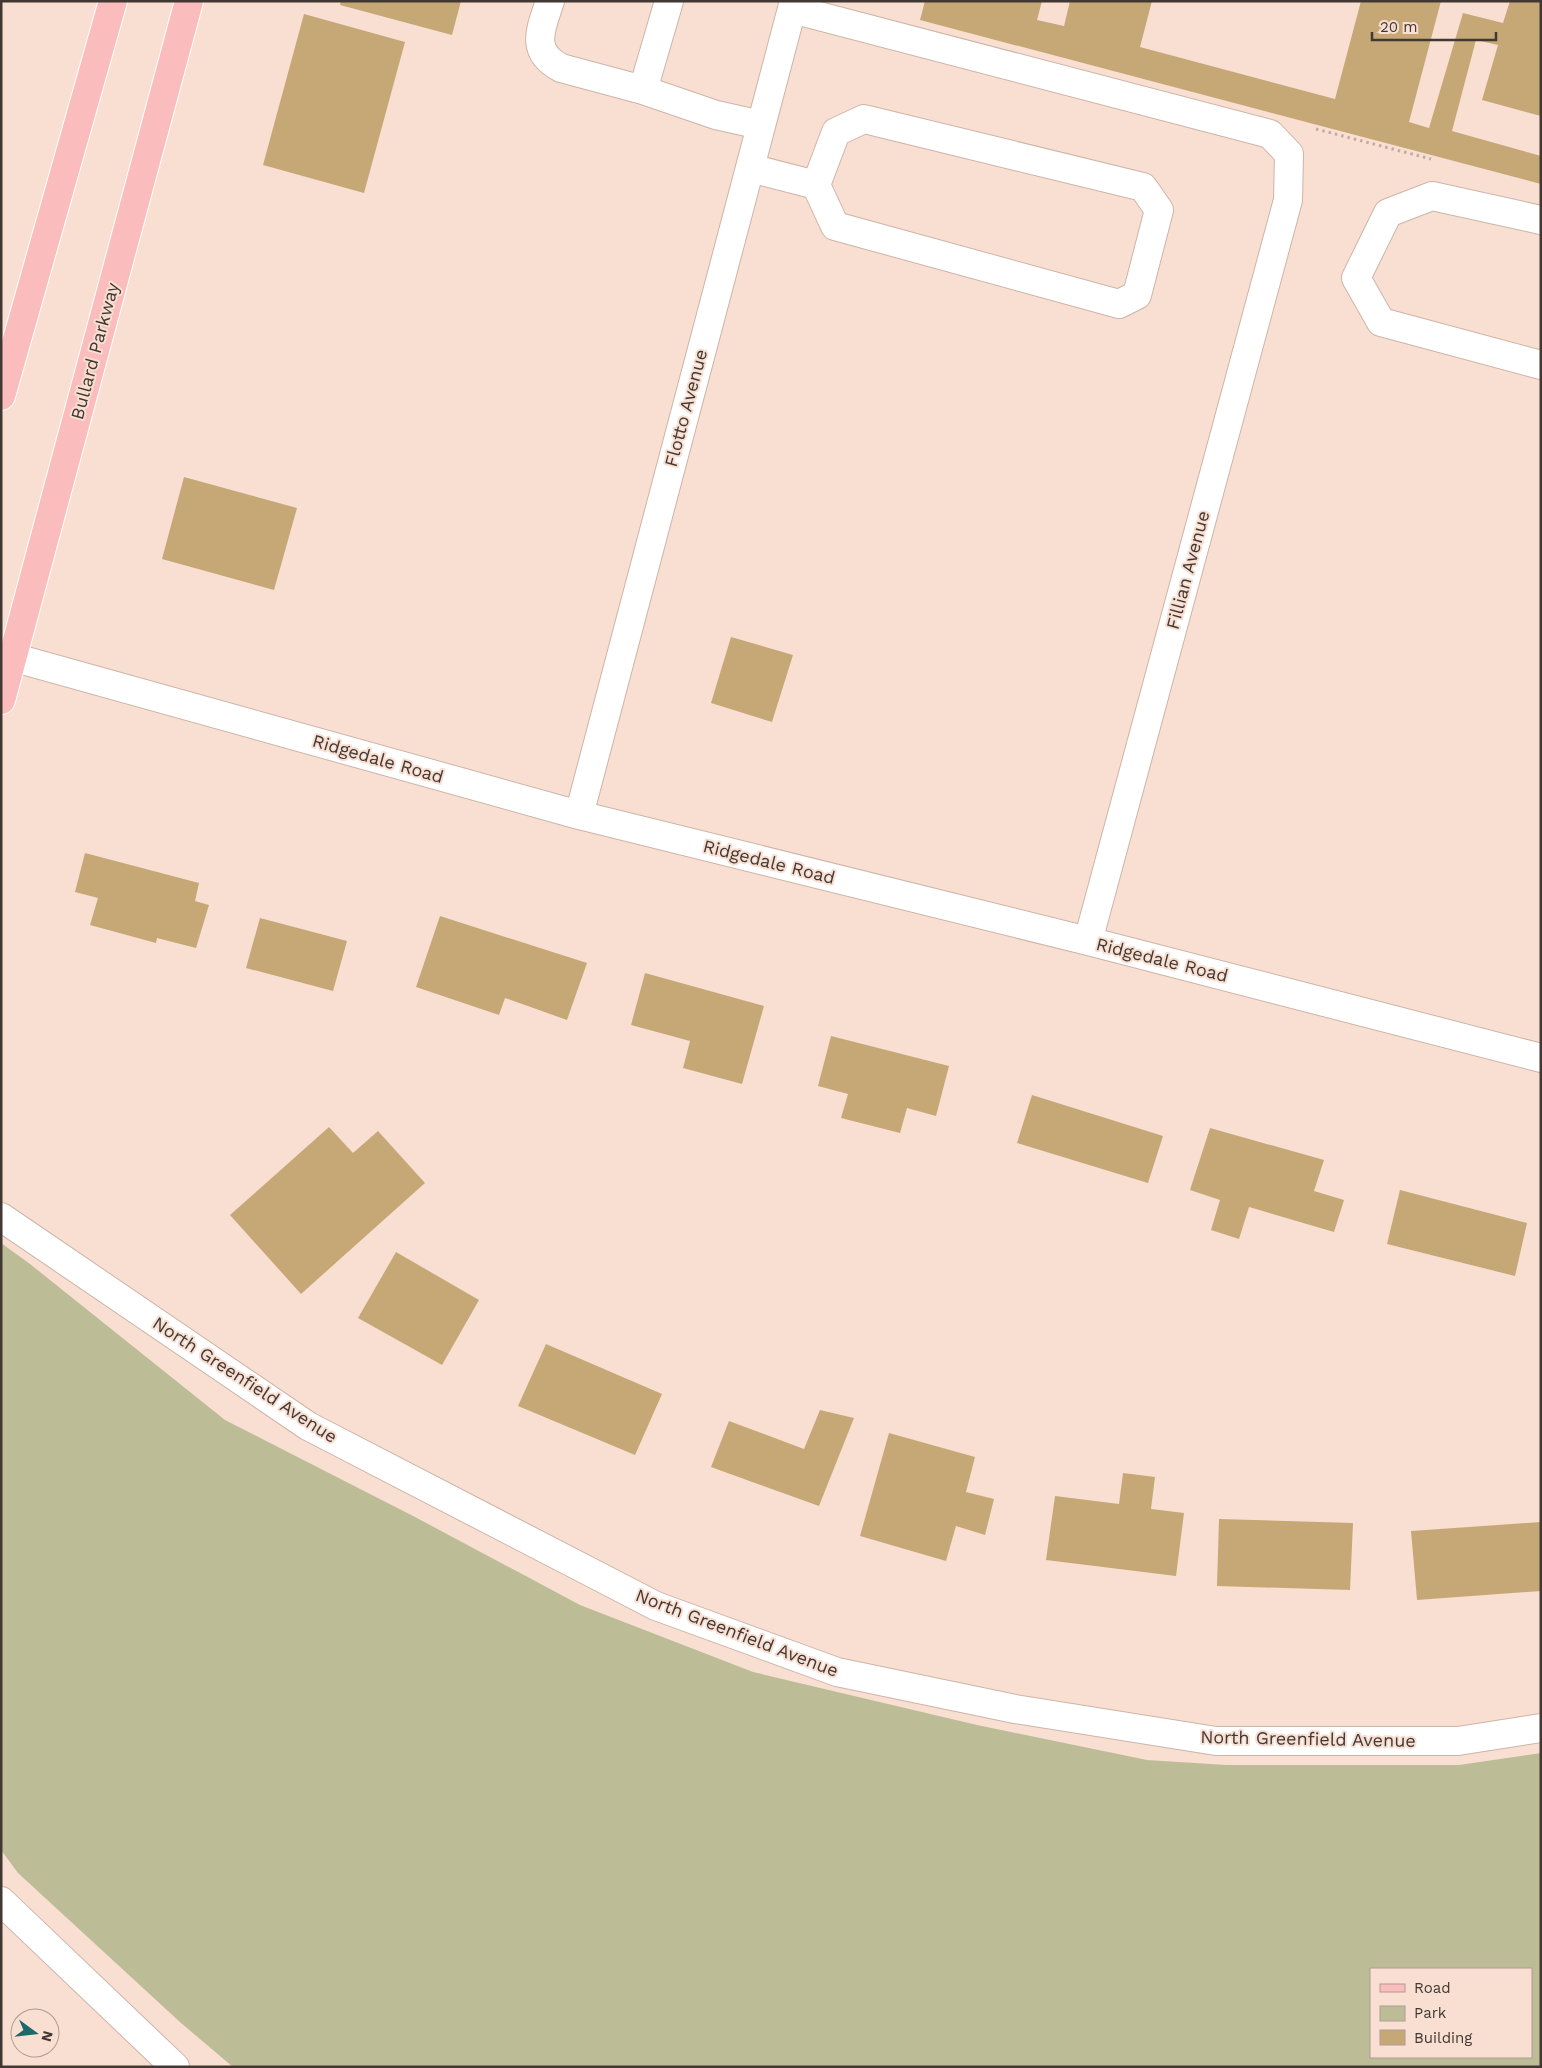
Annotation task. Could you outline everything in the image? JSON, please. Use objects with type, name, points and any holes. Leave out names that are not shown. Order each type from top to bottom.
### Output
[{"type":"main road","points":[[1,396],[113,1]]},
{"type":"main road","name":"Bullard Parkway","points":[[1,700],[7,656],[189,1]]},
{"type":"street","points":[[550,1],[540,33],[540,48],[549,62],[561,68],[643,90],[716,115],[761,125]]},
{"type":"street","points":[[643,90],[669,1]]},
{"type":"street","name":"Flotto Avenue","points":[[579,815],[793,5]]},
{"type":"street","name":"Fillian Avenue","points":[[793,5],[1270,134],[1289,154],[1288,200],[1088,941]]},
{"type":"street","points":[[864,119],[1143,187],[1159,210],[1137,295],[1119,304],[835,226],[816,185],[836,132],[864,119]]},
{"type":"street","points":[[750,168],[816,185]]},
{"type":"street","points":[[1541,220],[1432,196],[1388,214],[1356,278],[1381,322],[1541,365]]},
{"type":"street","name":"Ridgedale Road","points":[[7,656],[579,815],[1088,941],[1541,1058]]},
{"type":"street","name":"North Greenfield Avenue","points":[[1,1217],[308,1426],[656,1606],[837,1672],[1015,1709],[1216,1741],[1458,1741],[1541,1728]]},
{"type":"street","points":[[1,1901],[175,2067]]},
{"type":"green space","points":[[1,1243],[30,1264],[225,1420],[415,1517],[580,1605],[753,1672],[977,1725],[1147,1760],[1226,1765],[1459,1765],[1541,1753],[1541,2067],[233,2067],[181,2023],[18,1873],[1,1850]]},
{"type":"building","points":[[341,1],[461,1],[452,35],[340,5]]},
{"type":"building","points":[[925,1],[1042,1],[1037,20],[1064,26],[1070,1],[1152,1],[1140,47],[1335,99],[1361,1],[1441,1],[1409,122],[1429,128],[1463,13],[1503,23],[1510,1],[1541,1],[1541,116],[1482,100],[1498,45],[1476,40],[1452,131],[1541,156],[1541,184],[920,20]]},
{"type":"building","points":[[304,14],[405,42],[364,193],[263,165]]},
{"type":"building","points":[[184,477],[297,508],[274,590],[162,559]]},
{"type":"building","points":[[731,637],[793,655],[772,722],[711,703]]},
{"type":"building","points":[[85,853],[199,883],[195,901],[209,905],[196,948],[157,938],[156,943],[90,925],[98,898],[75,892]]},
{"type":"building","points":[[440,916],[587,963],[567,1020],[505,998],[499,1015],[416,987]]},
{"type":"building","points":[[260,918],[347,941],[333,991],[246,968]]},
{"type":"building","points":[[645,973],[764,1006],[742,1084],[683,1068],[690,1041],[631,1025]]},
{"type":"building","points":[[831,1036],[949,1066],[936,1116],[907,1108],[900,1133],[841,1118],[848,1094],[818,1086]]},
{"type":"building","points":[[1032,1095],[1163,1136],[1148,1183],[1017,1143]]},
{"type":"building","points":[[329,1127],[353,1153],[378,1131],[425,1183],[301,1294],[230,1215]]},
{"type":"building","points":[[1210,1128],[1324,1160],[1314,1191],[1344,1200],[1334,1232],[1249,1207],[1239,1239],[1211,1230],[1220,1200],[1190,1190]]},
{"type":"building","points":[[1400,1190],[1527,1223],[1515,1276],[1387,1244]]},
{"type":"building","points":[[396,1252],[479,1300],[442,1365],[358,1318]]},
{"type":"building","points":[[546,1344],[662,1394],[635,1455],[518,1406]]},
{"type":"building","points":[[820,1410],[854,1418],[819,1506],[711,1467],[729,1421],[804,1449]]},
{"type":"building","points":[[889,1433],[975,1457],[966,1492],[994,1499],[985,1535],[956,1526],[946,1561],[860,1536]]},
{"type":"building","points":[[1123,1473],[1155,1477],[1151,1509],[1184,1513],[1176,1576],[1046,1560],[1055,1496],[1119,1504]]},
{"type":"building","points":[[1219,1519],[1353,1523],[1350,1590],[1217,1586]]},
{"type":"building","points":[[1541,1522],[1541,1591],[1417,1600],[1411,1531]]}]
